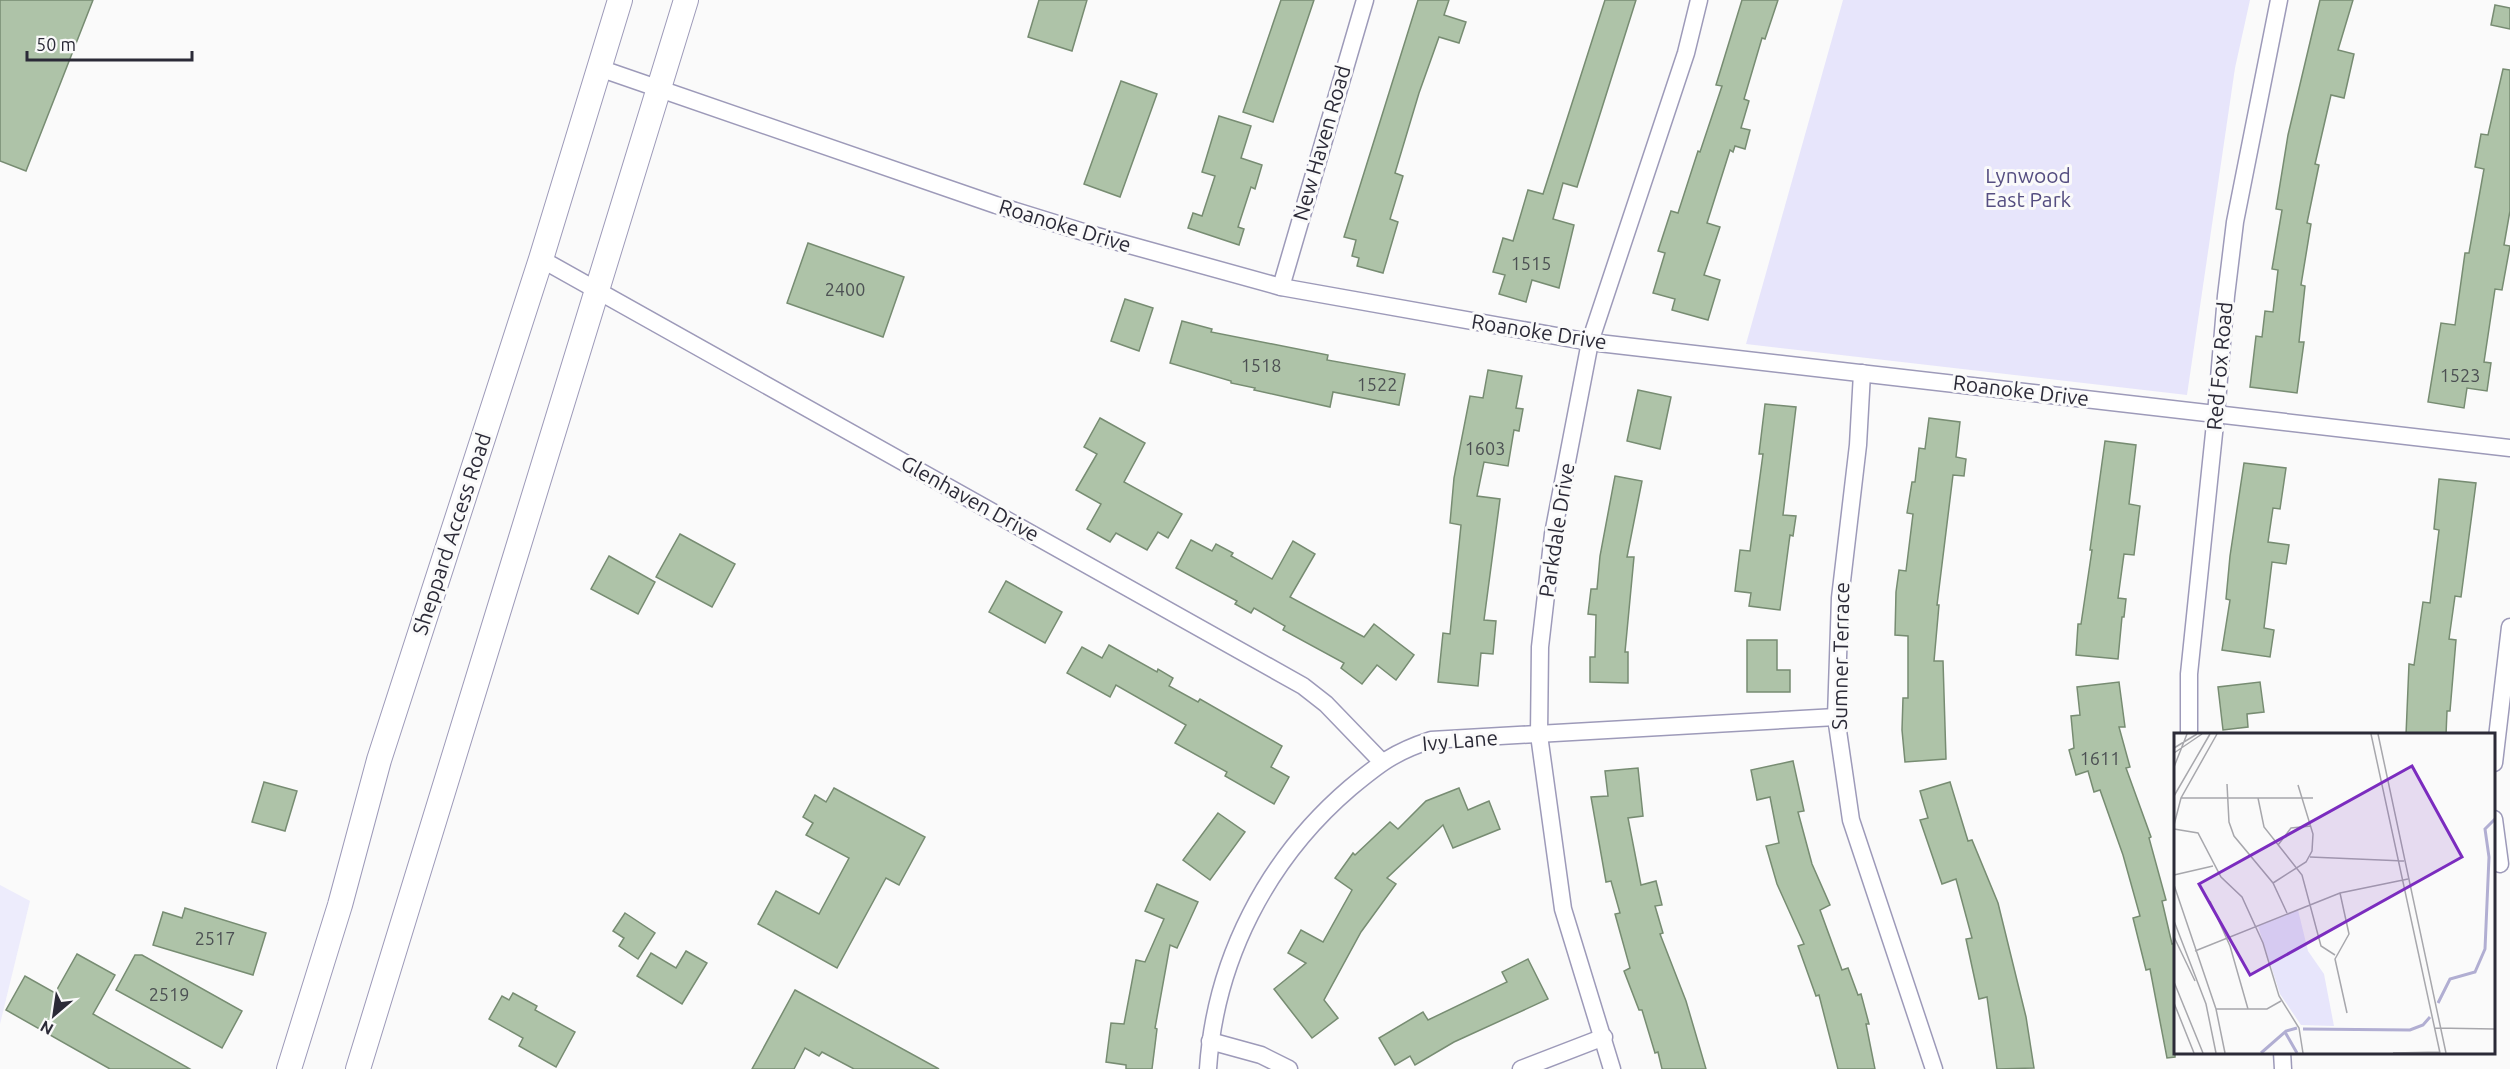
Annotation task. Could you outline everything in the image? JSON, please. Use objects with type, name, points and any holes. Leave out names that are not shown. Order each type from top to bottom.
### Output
[{"type":"main road","name":"Sheppard Access Road","points":[[289,1069],[340,905],[379,760],[541,260],[620,0]]},
{"type":"main road","points":[[358,1069],[599,291],[686,0]]},
{"type":"street","name":"New Haven Road","points":[[1281,287],[1365,0]]},
{"type":"street","name":"Parkdale Drive","points":[[1612,1069],[1563,909],[1539,735],[1540,647],[1553,534],[1590,342],[1686,53],[1699,0]]},
{"type":"street","name":"Red Fox Road","points":[[2189,733],[2188,674],[2235,222],[2279,0]]},
{"type":"street","name":"Roanoke Drive","points":[[599,68],[660,87],[996,205],[1093,236],[1281,287],[1590,342],[2510,448]]},
{"type":"street","name":"Glenhaven Drive","points":[[541,260],[1303,686],[1326,704],[1382,762]]},
{"type":"street","name":"Sumner Terrace","points":[[1862,373],[1858,445],[1840,598],[1836,717],[1851,820],[1934,1069]]},
{"type":"street","points":[[2495,747],[2510,627]]},
{"type":"street","name":"Ivy Lane","points":[[1208,1069],[1210,1041],[1232,953],[1259,894],[1289,852],[1326,809],[1401,749],[1431,740],[1836,717]]},
{"type":"street","points":[[2495,832],[2500,864]]},
{"type":"street","points":[[1521,1069],[1604,1037]]},
{"type":"street","points":[[1210,1041],[1262,1055],[1288,1069]]},
{"type":"street","points":[[2282,1054],[2283,1069]]},
{"type":"shaded area","points":[[0,885],[30,901],[0,1024]]},
{"type":"green space","name":"Lynwood East Park","points":[[1843,0],[2250,0],[2235,68],[2187,395],[1746,344]]},
{"type":"building","points":[[0,0],[93,0],[26,171],[0,161]]},
{"type":"building","points":[[1039,0],[1087,0],[1072,51],[1028,37]]},
{"type":"building","points":[[1281,0],[1314,0],[1273,122],[1243,112]]},
{"type":"building","points":[[1418,0],[1449,0],[1444,15],[1466,22],[1459,43],[1439,37],[1419,93],[1395,173],[1403,176],[1390,219],[1398,222],[1383,273],[1357,266],[1359,258],[1352,256],[1356,240],[1344,237]]},
{"type":"building","points":[[1605,0],[1636,0],[1577,187],[1563,183],[1553,219],[1574,225],[1559,288],[1532,280],[1526,302],[1499,294],[1505,275],[1493,272],[1503,238],[1513,241],[1528,190],[1543,194]]},
{"type":"building","points":[[1742,0],[1778,0],[1765,39],[1762,38],[1744,99],[1749,101],[1741,128],[1750,130],[1745,149],[1735,146],[1733,152],[1730,150],[1707,223],[1720,227],[1704,275],[1720,280],[1708,320],[1672,310],[1675,299],[1653,293],[1665,253],[1658,251],[1671,211],[1678,213],[1698,151],[1700,152],[1722,86],[1716,85]]},
{"type":"building","points":[[2320,0],[2353,0],[2338,50],[2354,54],[2344,98],[2331,95],[2315,164],[2319,165],[2307,223],[2311,224],[2301,285],[2305,286],[2299,342],[2304,342],[2297,393],[2250,387],[2256,336],[2262,337],[2265,311],[2273,312],[2278,270],[2272,269],[2282,210],[2276,209],[2288,135]]},
{"type":"building","points":[[2495,5],[2510,8],[2510,29],[2491,25]]},
{"type":"building","points":[[2503,69],[2510,70],[2510,211],[2504,245],[2510,246],[2502,290],[2495,289],[2484,362],[2491,363],[2487,391],[2467,388],[2464,408],[2428,402],[2441,323],[2455,325],[2465,253],[2469,253],[2484,169],[2475,167],[2481,134],[2488,135]]},
{"type":"building","points":[[1121,81],[1157,94],[1120,197],[1084,184]]},
{"type":"building","points":[[1219,116],[1251,126],[1241,158],[1262,165],[1255,189],[1251,187],[1238,227],[1244,229],[1239,245],[1188,228],[1193,213],[1202,216],[1215,176],[1202,172]]},
{"type":"building","points":[[808,243],[904,277],[883,337],[787,303]]},
{"type":"building","points":[[1125,299],[1153,308],[1139,351],[1111,341]]},
{"type":"building","points":[[1182,321],[1212,329],[1211,332],[1328,355],[1327,360],[1405,374],[1399,405],[1333,392],[1330,407],[1254,390],[1255,388],[1231,383],[1231,381],[1170,363]]},
{"type":"building","points":[[1488,370],[1522,376],[1516,408],[1523,409],[1519,431],[1514,430],[1508,466],[1484,462],[1477,496],[1500,499],[1484,620],[1496,621],[1493,654],[1481,653],[1478,686],[1438,682],[1443,633],[1450,634],[1461,525],[1450,523],[1454,478],[1470,396],[1483,398]]},
{"type":"building","points":[[1638,390],[1671,397],[1660,449],[1627,441]]},
{"type":"building","points":[[1765,404],[1796,407],[1783,515],[1796,516],[1793,536],[1790,535],[1780,610],[1749,606],[1751,593],[1735,591],[1740,550],[1750,551],[1763,454],[1759,454]]},
{"type":"building","points":[[1100,418],[1145,443],[1124,482],[1182,514],[1168,538],[1158,532],[1147,550],[1116,533],[1110,542],[1087,529],[1101,504],[1076,490],[1097,454],[1084,447]]},
{"type":"building","points":[[1929,418],[1960,422],[1956,457],[1966,459],[1964,476],[1953,475],[1937,605],[1939,605],[1934,661],[1943,661],[1946,759],[1905,762],[1902,730],[1903,698],[1908,698],[1908,636],[1895,635],[1896,592],[1899,570],[1906,571],[1913,514],[1907,513],[1912,482],[1915,482],[1919,448],[1925,449]]},
{"type":"building","points":[[2105,441],[2136,445],[2129,504],[2140,506],[2134,555],[2124,554],[2118,598],[2126,599],[2118,659],[2076,655],[2078,624],[2081,624],[2092,550],[2090,550]]},
{"type":"building","points":[[2244,463],[2286,468],[2280,509],[2273,508],[2268,542],[2289,545],[2286,564],[2272,562],[2264,628],[2274,630],[2270,657],[2222,650],[2230,600],[2226,599],[2230,556]]},
{"type":"building","points":[[1615,476],[1642,481],[1627,557],[1634,557],[1625,652],[1628,652],[1628,683],[1590,682],[1590,657],[1595,657],[1596,615],[1588,614],[1591,589],[1597,589],[1600,556]]},
{"type":"building","points":[[2439,479],[2476,483],[2461,597],[2455,596],[2449,639],[2456,640],[2446,733],[2406,733],[2409,664],[2414,665],[2423,602],[2430,603],[2439,530],[2434,529]]},
{"type":"building","points":[[680,534],[735,564],[712,607],[656,577]]},
{"type":"building","points":[[1191,540],[1212,551],[1216,544],[1233,553],[1231,556],[1272,579],[1293,541],[1315,554],[1290,597],[1364,637],[1374,624],[1414,655],[1396,680],[1377,665],[1362,684],[1341,668],[1344,663],[1283,630],[1285,626],[1254,608],[1251,613],[1235,604],[1237,601],[1176,568]]},
{"type":"building","points":[[609,556],[655,582],[638,614],[591,589]]},
{"type":"building","points":[[1006,581],[1062,612],[1045,643],[989,612]]},
{"type":"building","points":[[1747,640],[1777,640],[1777,670],[1790,670],[1790,692],[1747,692]]},
{"type":"building","points":[[1109,645],[1157,672],[1158,669],[1173,678],[1169,686],[1198,702],[1200,699],[1282,746],[1271,767],[1289,777],[1274,804],[1225,776],[1227,772],[1175,743],[1186,725],[1116,685],[1110,697],[1067,673],[1082,647],[1102,658]]},
{"type":"building","points":[[2119,682],[2125,727],[2119,727],[2130,767],[2126,768],[2151,837],[2149,838],[2166,900],[2162,901],[2172,944],[2174,943],[2175,1057],[2167,1058],[2150,969],[2146,970],[2133,918],[2140,916],[2123,855],[2100,790],[2094,792],[2088,771],[2076,775],[2069,750],[2074,748],[2071,716],[2080,715],[2077,687]]},
{"type":"building","points":[[2260,682],[2264,712],[2247,714],[2248,727],[2223,730],[2218,687]]},
{"type":"building","points":[[1793,761],[1804,811],[1798,812],[1812,864],[1830,905],[1820,910],[1842,970],[1848,968],[1858,995],[1861,994],[1869,1024],[1866,1024],[1875,1069],[1838,1069],[1819,995],[1816,996],[1798,946],[1804,944],[1777,884],[1766,846],[1779,843],[1770,797],[1757,800],[1751,770]]},
{"type":"building","points":[[1638,768],[1643,816],[1628,818],[1641,885],[1656,881],[1662,905],[1655,906],[1663,933],[1660,934],[1686,1001],[1706,1069],[1662,1069],[1642,1010],[1639,1010],[1624,971],[1630,968],[1615,914],[1620,913],[1611,881],[1606,882],[1591,797],[1608,796],[1605,771]]},
{"type":"building","points":[[264,782],[297,791],[285,831],[252,822]]},
{"type":"building","points":[[1950,782],[1968,841],[1972,840],[1998,903],[2026,1017],[2034,1068],[1997,1069],[1987,997],[1979,999],[1966,939],[1972,938],[1956,879],[1942,884],[1920,820],[1928,818],[1920,791]]},
{"type":"building","points":[[834,788],[925,837],[899,885],[886,878],[837,968],[758,924],[776,891],[819,914],[849,858],[806,835],[813,823],[803,817],[815,795],[826,802]]},
{"type":"building","points":[[1459,788],[1468,810],[1489,801],[1500,829],[1453,848],[1443,825],[1387,878],[1396,884],[1361,932],[1324,1000],[1338,1018],[1312,1038],[1274,989],[1306,963],[1288,953],[1301,930],[1323,942],[1352,890],[1335,878],[1353,853],[1355,855],[1390,822],[1398,829],[1426,801]]},
{"type":"building","points":[[1218,813],[1245,832],[1210,880],[1183,860]]},
{"type":"building","points":[[1157,884],[1198,902],[1177,948],[1170,945],[1155,1028],[1157,1029],[1152,1069],[1126,1069],[1126,1065],[1106,1062],[1111,1023],[1124,1024],[1136,960],[1145,962],[1164,919],[1145,911]]},
{"type":"building","points":[[185,908],[266,933],[253,975],[153,945],[163,912],[182,918]]},
{"type":"building","points":[[625,913],[655,933],[638,959],[619,946],[624,938],[613,931]]},
{"type":"building","points":[[686,951],[707,963],[682,1004],[637,976],[651,953],[676,968]]},
{"type":"building","points":[[77,954],[115,975],[93,1014],[190,1069],[110,1069],[6,1010],[25,976],[55,993]]},
{"type":"building","points":[[135,955],[142,955],[242,1011],[222,1048],[116,990]]},
{"type":"building","points":[[1528,959],[1548,999],[1454,1042],[1415,1065],[1410,1056],[1395,1065],[1379,1038],[1423,1012],[1428,1020],[1507,982],[1502,972]]},
{"type":"building","points":[[795,990],[939,1069],[854,1069],[822,1052],[819,1056],[805,1048],[794,1069],[752,1069]]},
{"type":"building","points":[[513,993],[537,1006],[535,1010],[575,1032],[556,1067],[519,1046],[523,1038],[489,1019],[502,996],[509,1000]]}]
